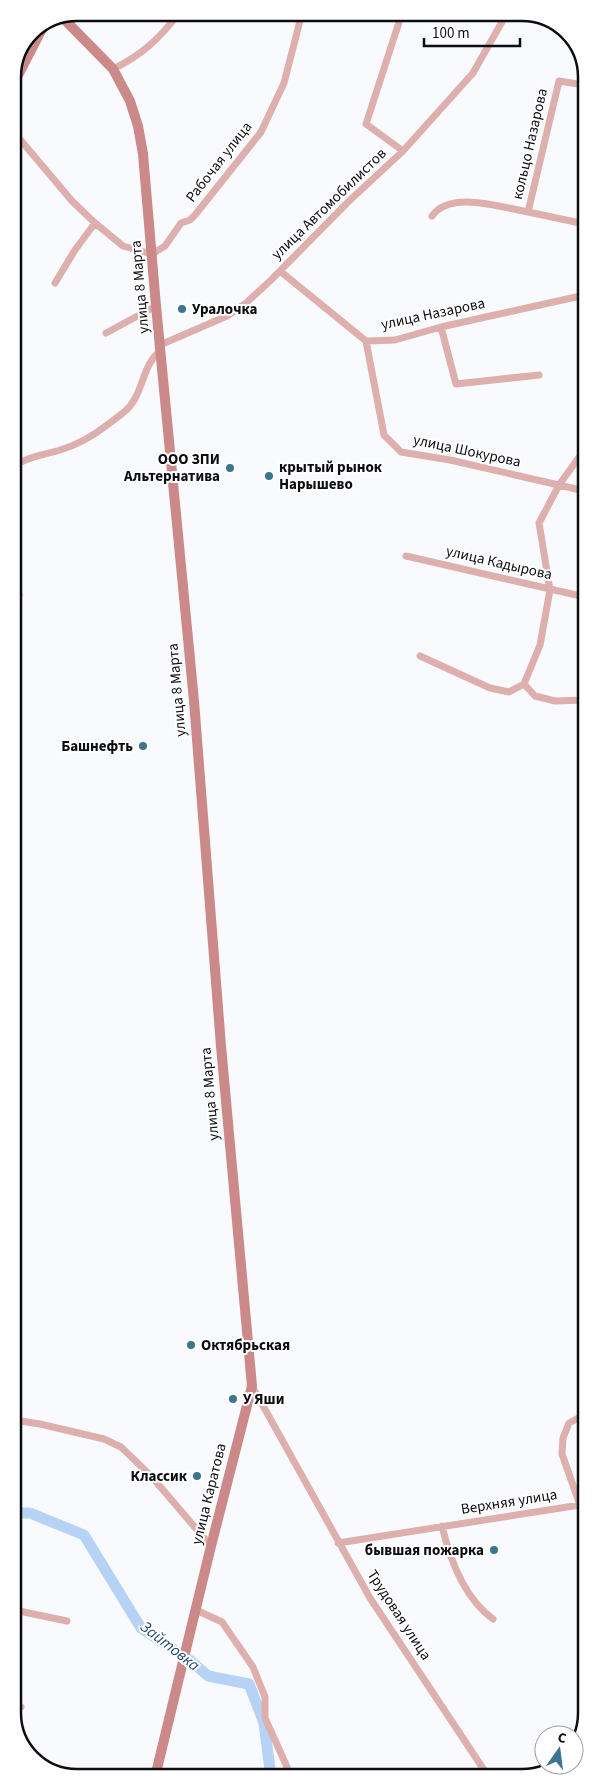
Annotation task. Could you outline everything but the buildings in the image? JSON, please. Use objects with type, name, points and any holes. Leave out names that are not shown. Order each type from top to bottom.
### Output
[{"type":"main road","name":"улица 8 Марта","points":[[67,22],[113,70],[130,101],[144,154],[156,306],[194,701],[220,1046],[252,1386]]},
{"type":"main road","points":[[22,68],[35,41]]},
{"type":"main road","name":"улица Каратова","points":[[157,1769],[252,1386]]},
{"type":"street","points":[[113,70],[133,59],[164,32],[172,21]]},
{"type":"street","name":"Рабочая улица","points":[[152,254],[165,246],[181,223],[190,220],[195,215],[261,132],[284,83],[300,21]]},
{"type":"street","name":"улица Автомобилистов","points":[[160,348],[227,316],[245,304],[348,202],[404,151],[366,124],[399,21]]},
{"type":"street","points":[[404,151],[473,73],[502,21]]},
{"type":"street","name":"кольцо Назарова","points":[[578,84],[559,81],[528,212],[578,223]]},
{"type":"street","points":[[21,141],[72,202],[95,223],[123,246],[152,254]]},
{"type":"street","points":[[432,216],[437,209],[463,201],[528,212]]},
{"type":"street","points":[[55,283],[75,250],[95,223]]},
{"type":"street","name":"улица Назарова","points":[[280,271],[366,341],[395,340],[441,327],[578,297]]},
{"type":"street","points":[[106,332],[156,306]]},
{"type":"street","points":[[441,327],[456,384],[539,375]]},
{"type":"street","name":"улица Шокурова","points":[[366,341],[384,434],[401,452],[450,460],[578,489]]},
{"type":"street","points":[[21,462],[82,442],[132,404],[138,394],[149,363],[160,348]]},
{"type":"street","points":[[420,656],[490,688],[509,692],[524,684],[540,645],[550,590],[539,523],[559,485],[578,459]]},
{"type":"street","name":"улица Кадырова","points":[[406,556],[578,596]]},
{"type":"street","points":[[524,684],[535,696],[555,701],[578,700]]},
{"type":"street","name":"Трудовая улица","points":[[252,1386],[370,1598],[483,1769]]},
{"type":"street","name":"Верхняя улица","points":[[578,1418],[569,1423],[563,1438],[562,1454],[578,1499]]},
{"type":"street","points":[[21,1421],[104,1439],[121,1448],[151,1476],[211,1546]]},
{"type":"street","name":"Верхняя улица","points":[[338,1542],[578,1505]]},
{"type":"street","points":[[442,1526],[448,1551],[459,1577],[481,1611],[493,1619]]},
{"type":"street","points":[[196,1610],[222,1622],[253,1667],[265,1696],[266,1718],[287,1769]]},
{"type":"street","points":[[21,1611],[66,1621]]},
{"type":"waterway","name":"Зайтовка","points":[[21,1513],[30,1513],[84,1535],[141,1628],[191,1661],[208,1676],[249,1684],[264,1723],[270,1769]]},
{"type":"place","name":"Уралочка","points":[[182,309]]},
{"type":"place","name":"ООО ЗПИ Альтернатива","points":[[230,468]]},
{"type":"place","name":"крытый рынок Нарышево","points":[[269,476]]},
{"type":"place","name":"Башнефть","points":[[143,746]]},
{"type":"place","name":"Октябрьская","points":[[191,1345]]},
{"type":"place","name":"У Яши","points":[[233,1399]]},
{"type":"place","name":"Классик","points":[[197,1476]]},
{"type":"place","name":"бывшая пожарка","points":[[494,1550]]}]
